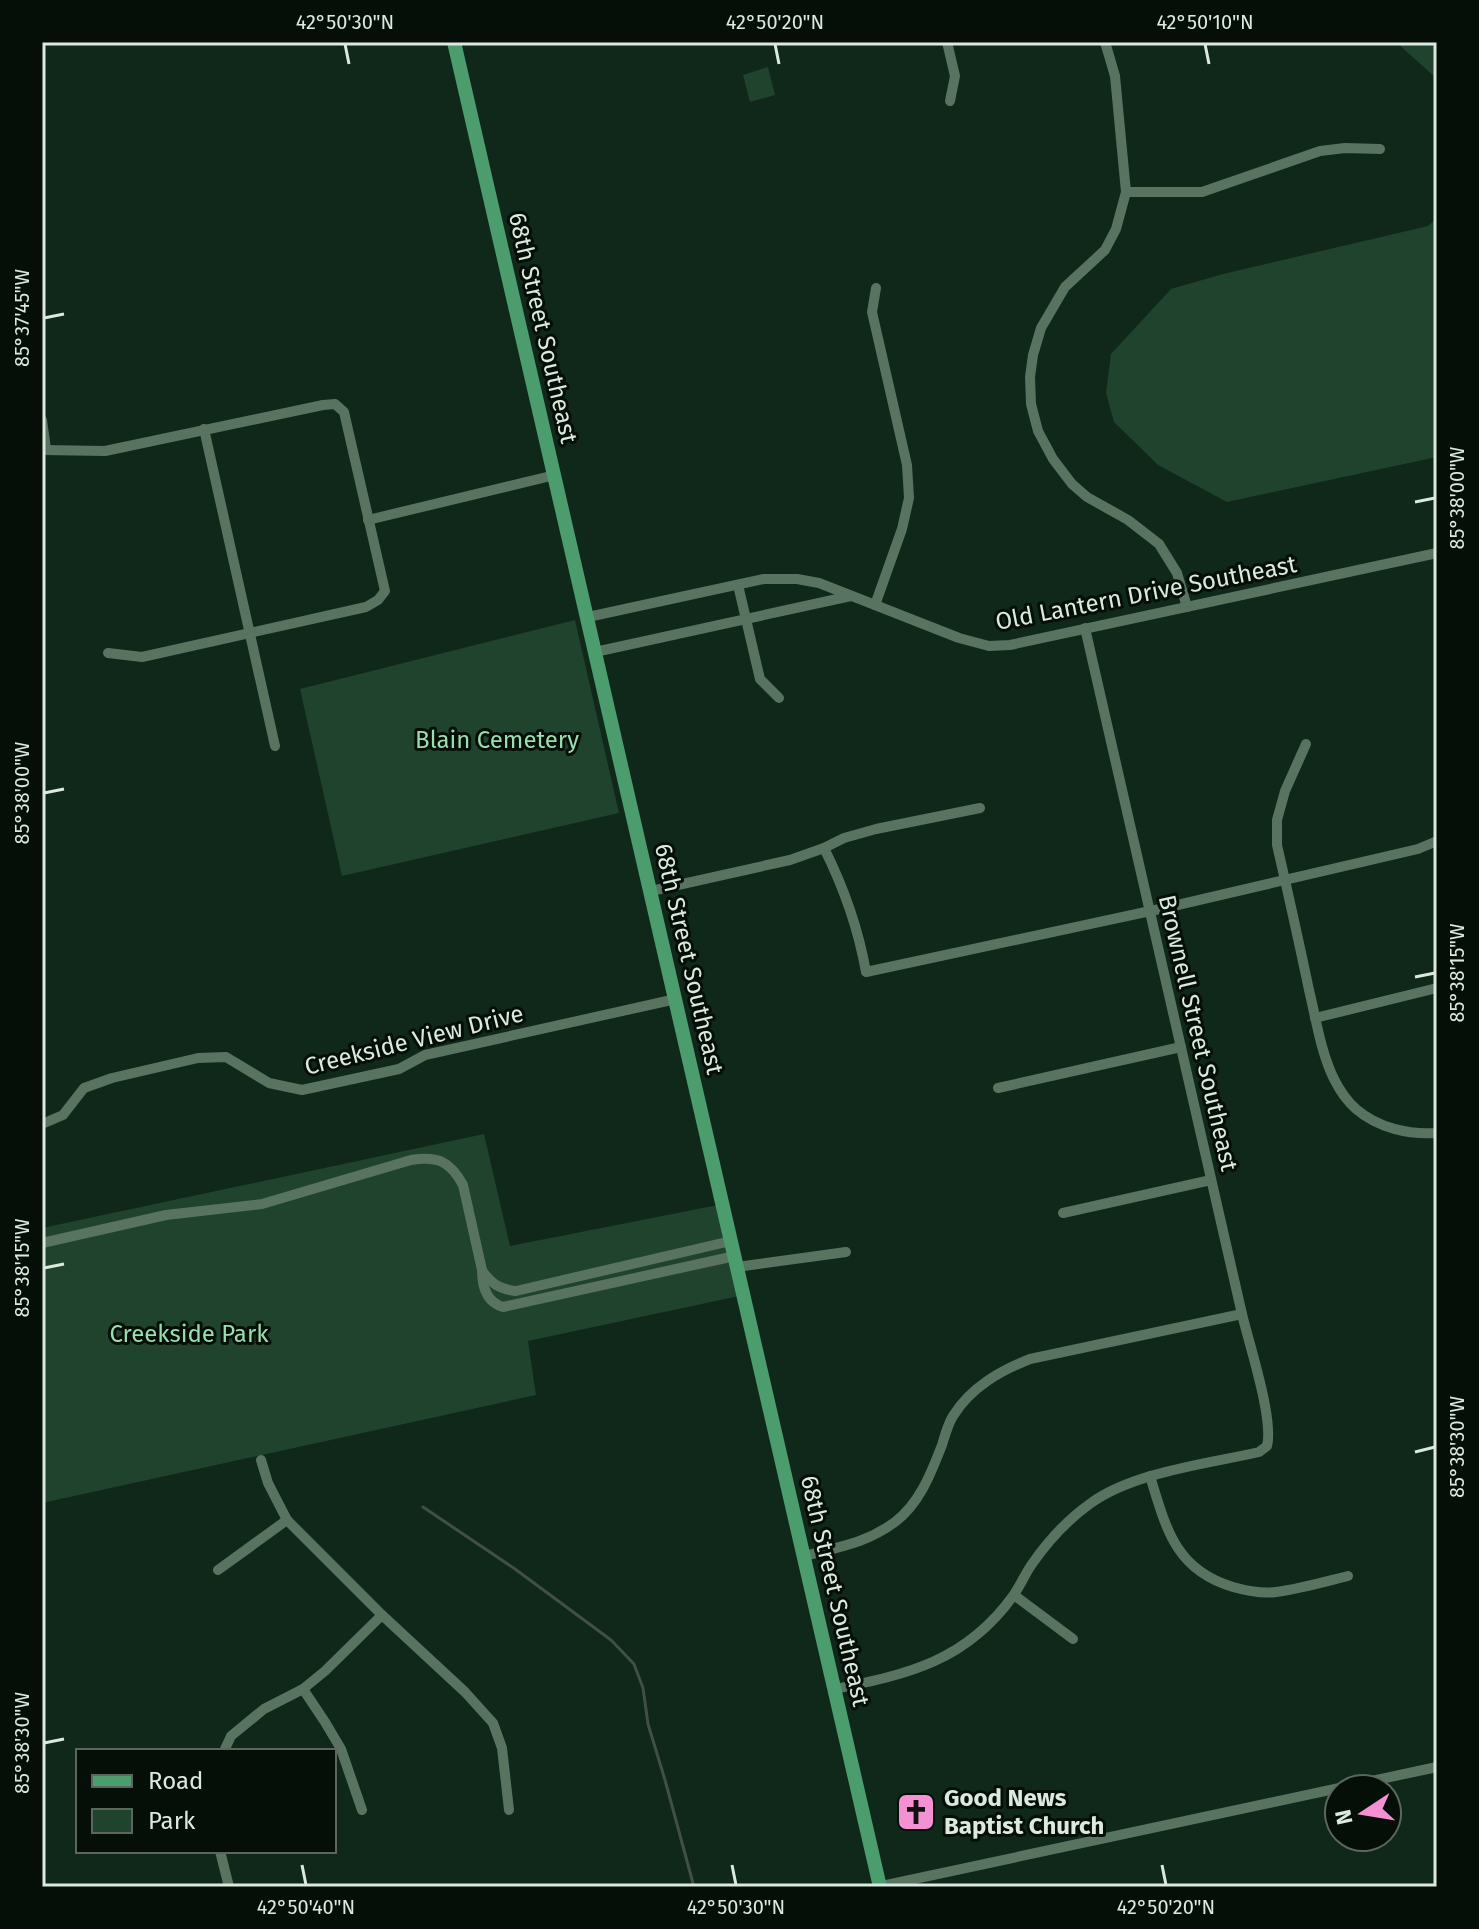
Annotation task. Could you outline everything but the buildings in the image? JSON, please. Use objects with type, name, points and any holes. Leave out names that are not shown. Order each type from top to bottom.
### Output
[{"type":"main road","name":"68th Street Southeast","points":[[454,42],[879,1887]]},
{"type":"street","points":[[947,42],[955,76],[950,101]]},
{"type":"street","points":[[1105,42],[1115,76],[1126,192],[1116,229],[1105,250],[1065,287],[1041,328],[1030,377],[1031,404],[1038,431],[1053,459],[1072,484],[1159,544],[1177,573],[1187,607]]},
{"type":"street","points":[[1126,192],[1202,192],[1320,151],[1380,149]]},
{"type":"street","points":[[875,605],[902,529],[909,498],[907,465],[872,312],[876,288]]},
{"type":"street","points":[[42,420],[44,450],[105,451],[323,405],[335,404],[344,412],[385,591],[378,600],[366,607],[142,657],[108,653]]},
{"type":"street","points":[[204,429],[275,746]]},
{"type":"street","points":[[368,520],[555,475]]},
{"type":"street","name":"Old Lantern Drive Southeast","points":[[588,617],[764,579],[797,579],[819,583],[959,638],[989,646],[1010,645],[1437,553]]},
{"type":"street","points":[[738,585],[760,679],[779,698]]},
{"type":"street","points":[[595,652],[852,596]]},
{"type":"street","name":"Brownell Street Southeast","points":[[1085,628],[1266,1412],[1269,1437],[1267,1446],[1259,1452],[1150,1476]]},
{"type":"street","points":[[1306,744],[1285,791],[1277,820],[1277,845],[1315,1018],[1335,1080],[1355,1108],[1369,1118],[1410,1134],[1437,1133]]},
{"type":"street","points":[[651,891],[756,869],[876,829],[980,808]]},
{"type":"street","points":[[824,848],[848,901],[866,972],[1285,881],[1418,849],[1437,841]]},
{"type":"street","points":[[1315,1018],[1437,988]]},
{"type":"street","name":"Creekside View Drive","points":[[42,1124],[63,1115],[84,1088],[112,1078],[198,1058],[226,1057],[269,1083],[302,1090],[399,1069],[425,1055],[676,999]]},
{"type":"street","points":[[998,1088],[1181,1047]]},
{"type":"street","points":[[42,1243],[166,1215],[262,1204],[425,1158],[447,1164],[463,1185],[485,1293],[503,1307],[735,1255]]},
{"type":"street","points":[[1063,1213],[1211,1180]]},
{"type":"street","points":[[482,1270],[491,1282],[502,1289],[516,1291],[735,1255],[846,1252]]},
{"type":"street","points":[[804,1556],[866,1540],[895,1521],[920,1496],[952,1418],[978,1388],[1004,1370],[1030,1359],[1242,1314]]},
{"type":"street","points":[[261,1460],[268,1483],[287,1520],[465,1692],[493,1723],[502,1748],[509,1810]]},
{"type":"street","points":[[835,1689],[888,1678],[931,1664],[961,1646],[984,1628],[1014,1595],[1030,1566],[1068,1521],[1105,1494],[1150,1476],[1162,1518],[1180,1552],[1191,1565],[1217,1582],[1248,1591],[1273,1593],[1348,1576]]},
{"type":"street","points":[[218,1570],[287,1520]]},
{"type":"street","points":[[1014,1595],[1073,1639]]},
{"type":"street","points":[[225,1749],[231,1736],[264,1709],[303,1689],[382,1615]]},
{"type":"street","points":[[303,1689],[341,1749],[362,1810]]},
{"type":"street","points":[[879,1887],[1437,1767]]},
{"type":"street","points":[[220,1853],[229,1887]]},
{"type":"green space","points":[[1396,42],[1437,42],[1437,79]]},
{"type":"green space","points":[[768,67],[775,95],[750,102],[743,75]]},
{"type":"green space","points":[[1437,218],[1437,457],[1227,502],[1158,465],[1114,422],[1106,393],[1111,354],[1171,289],[1428,226]]},
{"type":"green space","name":"Blain Cemetery","points":[[575,620],[619,813],[342,876],[300,689]]},
{"type":"green space","name":"Creekside Park","points":[[484,1134],[510,1246],[723,1204],[744,1295],[528,1341],[536,1395],[42,1503],[42,1228]]},
{"type":"waterway","points":[[423,1507],[515,1569],[611,1640],[634,1664],[643,1688],[648,1724],[694,1887]]},
{"type":"place","name":"Good News Baptist Church","points":[[916,1812]]}]
